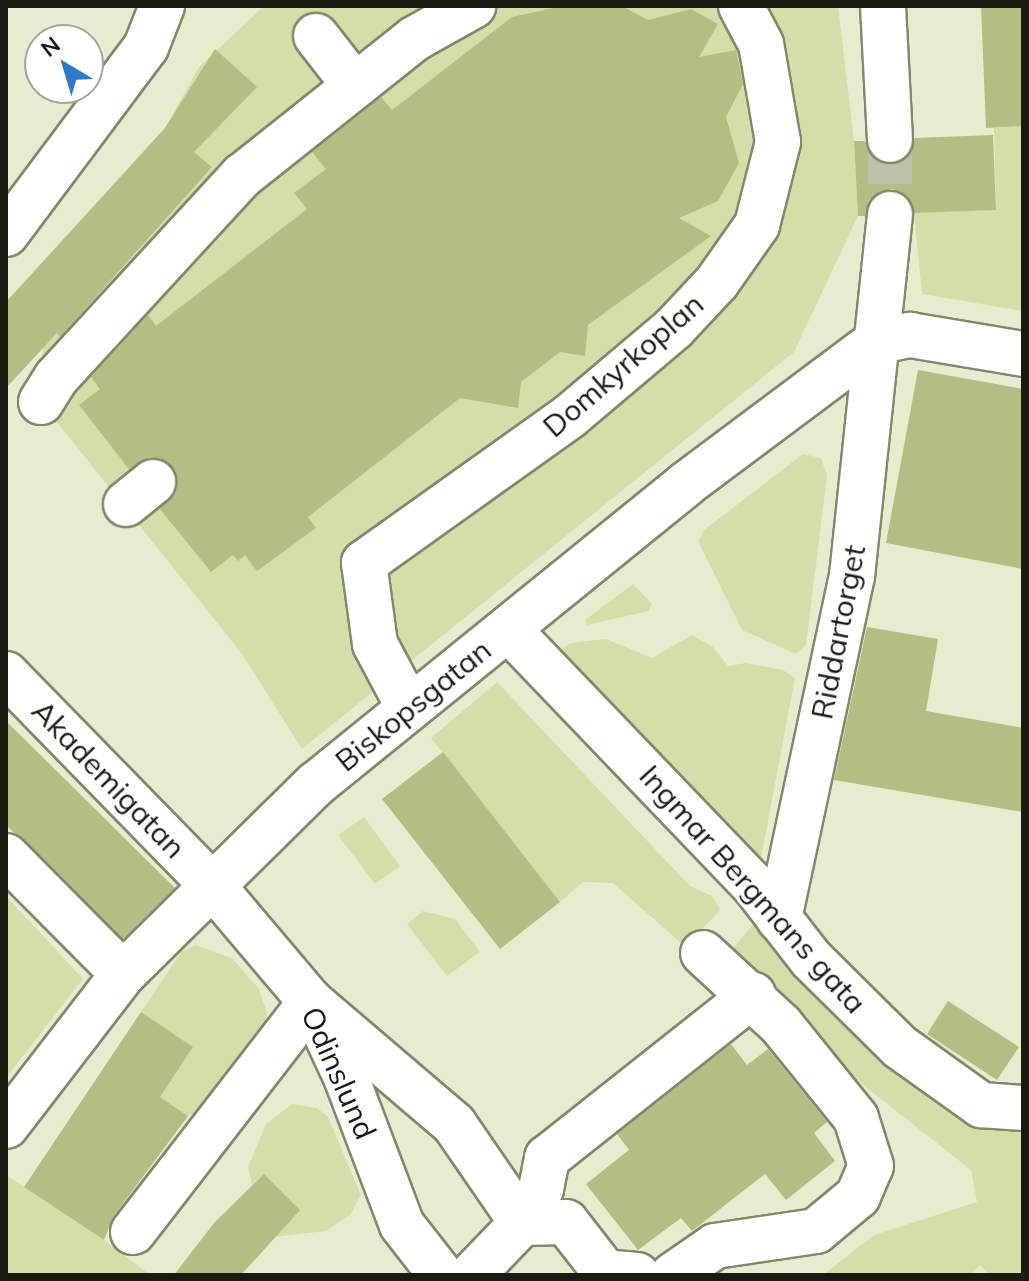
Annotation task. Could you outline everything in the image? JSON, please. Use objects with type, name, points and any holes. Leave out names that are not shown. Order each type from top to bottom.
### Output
[{"type":"street","points":[[6,234],[146,47],[162,6]]},
{"type":"street","points":[[41,402],[56,378],[242,176],[414,39],[473,6]]},
{"type":"street","name":"Domkyrkoplan","points":[[401,693],[375,644],[364,563],[570,416],[674,328],[717,282],[757,225],[778,142],[761,44],[741,6]]},
{"type":"street","points":[[883,6],[890,140]]},
{"type":"street","points":[[316,36],[355,86]]},
{"type":"street","name":"Riddartorget","points":[[779,919],[852,576],[890,214]]},
{"type":"street","points":[[876,342],[910,335],[1023,354]]},
{"type":"street","name":"Biskopsgatan","points":[[6,1126],[123,974],[316,784],[686,484],[876,342]]},
{"type":"street","name":"Ingmar Bergmans gata","points":[[508,629],[752,883],[811,959],[900,1047],[981,1105],[1023,1108]]},
{"type":"street","name":"Akademigatan","points":[[6,674],[212,885]]},
{"type":"street","points":[[6,856],[123,974]]},
{"type":"street","name":"Odinslund","points":[[212,885],[311,1002],[346,1077],[402,1225],[441,1275]]},
{"type":"street","points":[[673,1275],[715,1246],[816,1231],[858,1196],[871,1166],[856,1118],[753,995],[703,953]]},
{"type":"street","points":[[486,1270],[522,1223],[541,1189],[551,1151],[753,995]]},
{"type":"street","points":[[133,1232],[311,1002],[454,1124],[522,1223]]},
{"type":"street","points":[[522,1223],[566,1222],[605,1272],[637,1275]]},
{"type":"green space","points":[[264,6],[838,6],[854,141],[858,216],[794,352],[302,749],[242,654],[41,402],[43,348],[211,166],[165,128],[199,67]]},
{"type":"green space","points":[[1023,126],[1023,311],[922,294],[914,213],[996,210],[994,128]]},
{"type":"green space","points":[[803,454],[821,458],[827,476],[806,645],[796,654],[742,630],[698,541],[704,530]]},
{"type":"green space","points":[[633,584],[652,604],[649,611],[587,625],[585,620]]},
{"type":"green space","points":[[692,635],[713,647],[728,666],[746,663],[783,670],[795,678],[760,863],[553,655],[570,643],[606,639],[652,658]]},
{"type":"green space","points":[[497,682],[690,886],[712,896],[720,910],[689,943],[682,944],[613,883],[583,882],[560,902],[431,738]]},
{"type":"green space","points":[[364,817],[400,866],[375,884],[338,835]]},
{"type":"green space","points":[[6,896],[83,979],[6,1078]]},
{"type":"green space","points":[[423,911],[455,919],[480,952],[447,976],[407,924]]},
{"type":"green space","points":[[758,918],[1023,1124],[1023,1275],[989,1275],[980,1265],[970,1275],[823,1275],[874,1235],[977,1202],[971,1170],[867,1088],[724,959]]},
{"type":"green space","points":[[195,945],[232,958],[259,989],[267,1013],[264,1041],[213,1104],[188,1116],[160,1097],[193,1047],[141,1012],[181,952]]},
{"type":"green space","points":[[292,1104],[317,1108],[328,1117],[361,1195],[350,1215],[326,1231],[273,1237],[299,1210],[264,1174],[252,1185],[248,1167],[266,1124]]},
{"type":"green space","points":[[6,1175],[104,1240],[150,1275],[6,1275]]},
{"type":"building","points":[[562,6],[622,6],[648,20],[691,9],[718,24],[699,57],[736,50],[743,84],[726,117],[739,163],[718,201],[679,218],[711,236],[588,325],[585,356],[560,352],[521,382],[518,408],[460,398],[308,517],[316,528],[257,571],[245,555],[238,561],[233,555],[211,572],[160,509],[177,490],[173,467],[150,457],[129,469],[79,405],[100,389],[91,377],[148,315],[156,326],[307,209],[294,193],[326,169],[312,152],[381,97],[392,110],[512,17]]},
{"type":"building","points":[[981,6],[1023,6],[1023,126],[986,128]]},
{"type":"building","points":[[215,49],[257,87],[194,152],[212,167],[60,337],[57,333],[6,388],[6,302],[165,128]]},
{"type":"building","points":[[993,135],[996,210],[914,213],[905,194],[892,189],[879,192],[869,200],[865,216],[858,216],[854,141],[865,141],[870,154],[891,165],[904,160],[915,138]]},
{"type":"building","points":[[918,370],[1023,389],[1023,569],[886,543]]},
{"type":"building","points":[[867,627],[938,639],[926,711],[1023,728],[1023,812],[834,780]]},
{"type":"building","points":[[6,721],[175,888],[123,939],[6,825]]},
{"type":"building","points":[[443,752],[560,902],[500,949],[382,799]]},
{"type":"building","points":[[948,1001],[1019,1047],[997,1080],[927,1034]]},
{"type":"building","points":[[141,1012],[193,1047],[160,1097],[188,1116],[113,1217],[104,1240],[24,1187]]},
{"type":"building","points":[[731,1044],[747,1065],[768,1049],[827,1122],[814,1133],[835,1161],[786,1200],[765,1174],[692,1231],[681,1218],[638,1250],[586,1184],[629,1150],[617,1134]]},
{"type":"building","points":[[264,1174],[300,1210],[241,1275],[174,1275],[214,1223]]},
{"type":"tunnel","points":[[890,140],[890,214]]}]
